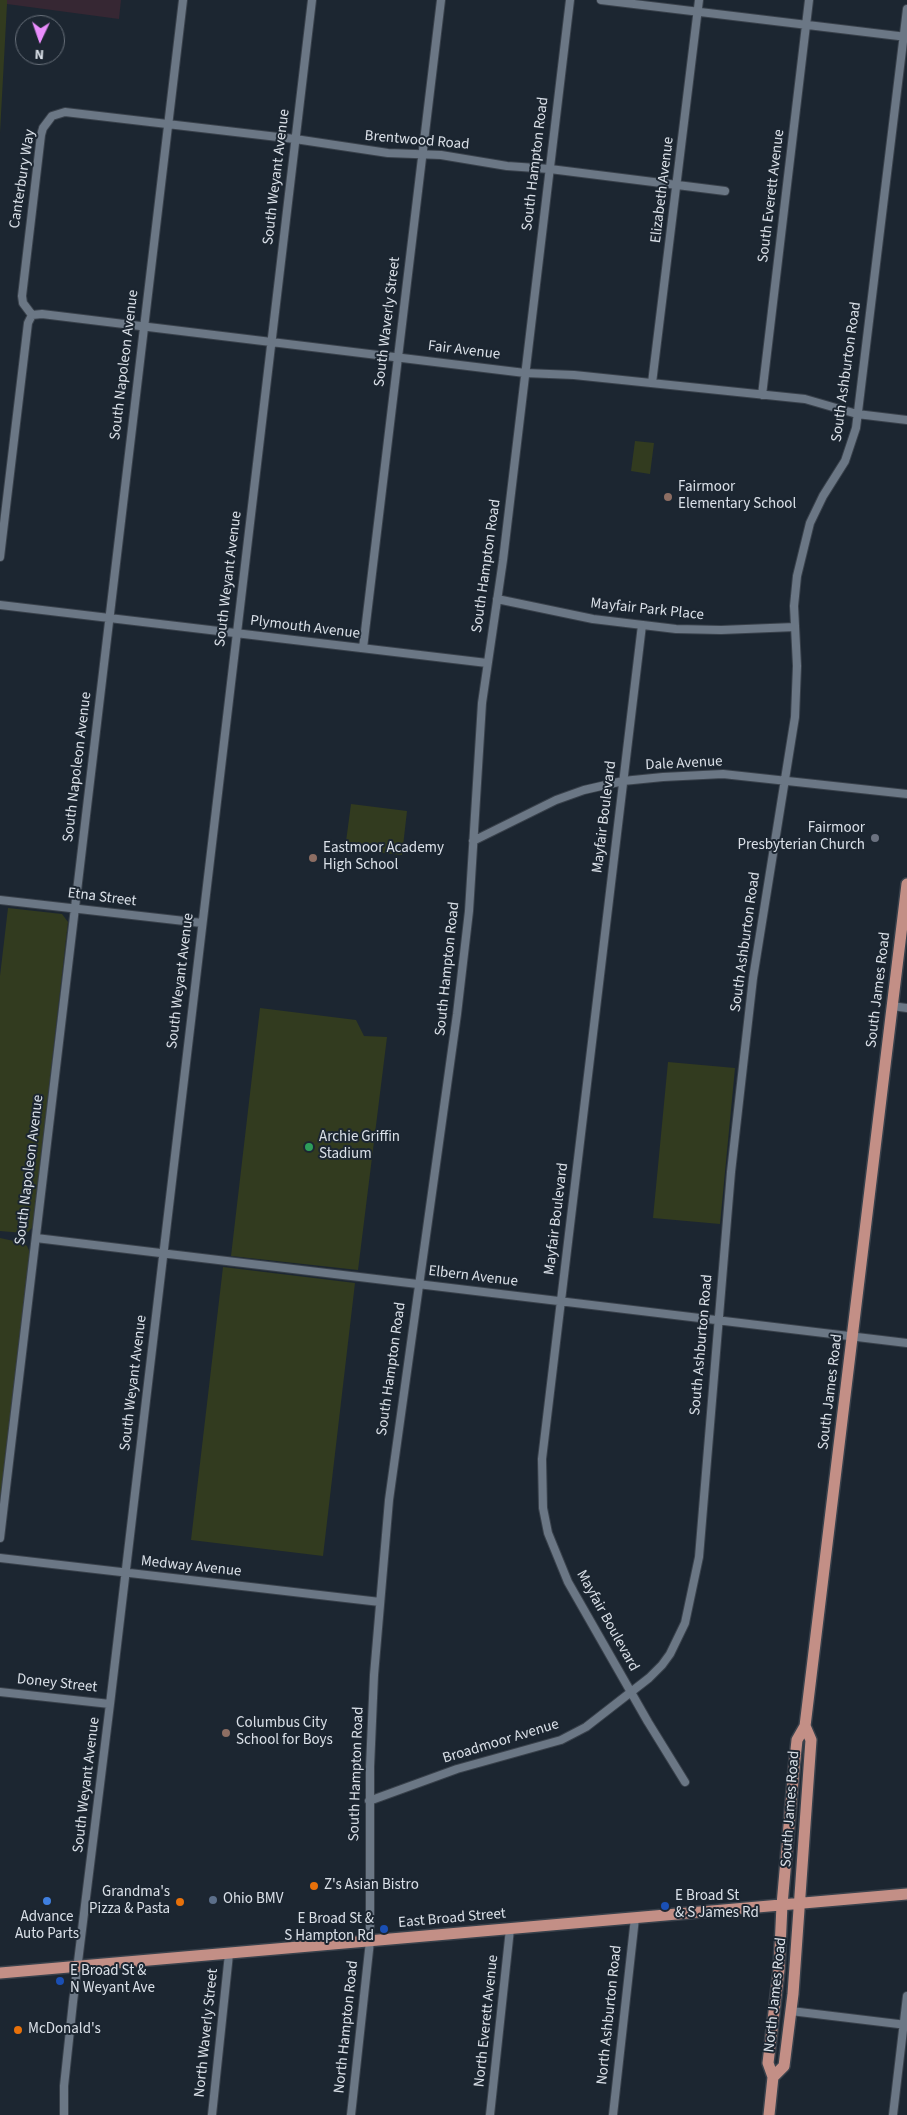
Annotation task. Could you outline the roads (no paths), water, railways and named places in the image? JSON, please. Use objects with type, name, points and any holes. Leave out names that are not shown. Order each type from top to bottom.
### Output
[{"type":"main road","name":"South James Road","points":[[799,1904],[811,1740],[805,1726],[907,884]]},
{"type":"main road","points":[[773,2077],[768,2063],[779,1970],[782,1905],[797,1740],[805,1726]]},
{"type":"main road","name":"East Broad Street","points":[[0,1973],[907,1894]]},
{"type":"main road","name":"North James Road","points":[[769,2115],[773,2077],[784,2066],[791,2011],[799,1904]]},
{"type":"street","name":"South Napoleon Avenue","points":[[0,1538],[183,0]]},
{"type":"street","name":"South Weyant Avenue","points":[[64,2115],[66,2064],[312,0]]},
{"type":"street","name":"South Waverly Street","points":[[364,648],[441,0]]},
{"type":"street","name":"South Hampton Road","points":[[370,1941],[369,1801],[380,1602],[391,1481],[451,1066],[469,911],[487,663],[498,599],[570,0]]},
{"type":"street","points":[[601,0],[905,37]]},
{"type":"street","name":"Elizabeth Avenue","points":[[652,383],[700,0]]},
{"type":"street","name":"South Everett Avenue","points":[[762,395],[810,0]]},
{"type":"street","name":"South Ashburton Road","points":[[631,1692],[649,1678],[670,1654],[685,1623],[691,1601],[698,1556],[731,1172],[753,978],[796,702],[795,626],[797,576],[807,533],[823,496],[845,461],[851,445],[857,414],[907,9]]},
{"type":"street","name":"Canterbury Way","points":[[32,315],[23,303],[22,296],[42,128],[52,116],[59,113],[71,112],[107,116]]},
{"type":"street","name":"Brentwood Road","points":[[107,116],[295,139],[388,153],[423,153],[507,166],[550,169],[725,191]]},
{"type":"street","name":"Fair Avenue","points":[[32,315],[42,314],[144,326],[525,373],[652,383],[805,399],[857,414],[907,420]]},
{"type":"street","points":[[0,557],[28,323],[32,315]]},
{"type":"street","name":"Mayfair Park Place","points":[[498,599],[593,619],[676,629],[721,630],[795,626]]},
{"type":"street","name":"Plymouth Avenue","points":[[0,605],[487,663]]},
{"type":"street","name":"Mayfair Boulevard","points":[[642,625],[542,1459],[543,1508],[548,1533],[568,1582],[685,1782]]},
{"type":"street","name":"Dale Avenue","points":[[473,841],[556,800],[584,790],[623,782],[702,774],[784,780],[907,794]]},
{"type":"street","name":"Etna Street","points":[[0,900],[202,923]]},
{"type":"street","points":[[892,1006],[907,1008]]},
{"type":"street","name":"Elbern Avenue","points":[[36,1238],[907,1343]]},
{"type":"street","name":"Medway Avenue","points":[[0,1558],[380,1602]]},
{"type":"street","name":"Doney Street","points":[[0,1692],[110,1704]]},
{"type":"street","name":"Broadmoor Avenue","points":[[369,1801],[457,1769],[561,1740],[586,1726],[631,1692]]},
{"type":"street","name":"North Ashburton Road","points":[[613,2115],[635,1918]]},
{"type":"street","name":"North Everett Avenue","points":[[490,2115],[510,1929]]},
{"type":"street","name":"North Hampton Road","points":[[351,2115],[370,1941]]},
{"type":"street","name":"North Waverly Street","points":[[212,2115],[229,1954]]},
{"type":"street","points":[[893,2115],[907,1996]]},
{"type":"street","points":[[791,2011],[905,2025]]},
{"type":"place","name":"Fairmoor Elementary School","points":[[668,497]]},
{"type":"place","name":"Fairmoor Presbyterian Church","points":[[875,838]]},
{"type":"place","name":"Eastmoor Academy High School","points":[[313,858]]},
{"type":"place","name":"Archie Griffin Stadium","points":[[309,1147]]},
{"type":"place","name":"Columbus City School for Boys","points":[[226,1733]]},
{"type":"place","name":"Z's Asian Bistro","points":[[314,1886]]},
{"type":"place","name":"Ohio BMV","points":[[213,1900]]},
{"type":"place","name":"Advance Auto Parts","points":[[47,1901]]},
{"type":"place","name":"Grandma's Pizza & Pasta","points":[[180,1902]]},
{"type":"place","name":"E Broad St & S James Rd","points":[[665,1906]]},
{"type":"place","name":"E Broad St & S Hampton Rd","points":[[384,1929]]},
{"type":"place","name":"E Broad St & N Weyant Ave","points":[[60,1981]]},
{"type":"place","name":"McDonald's","points":[[18,2030]]}]
